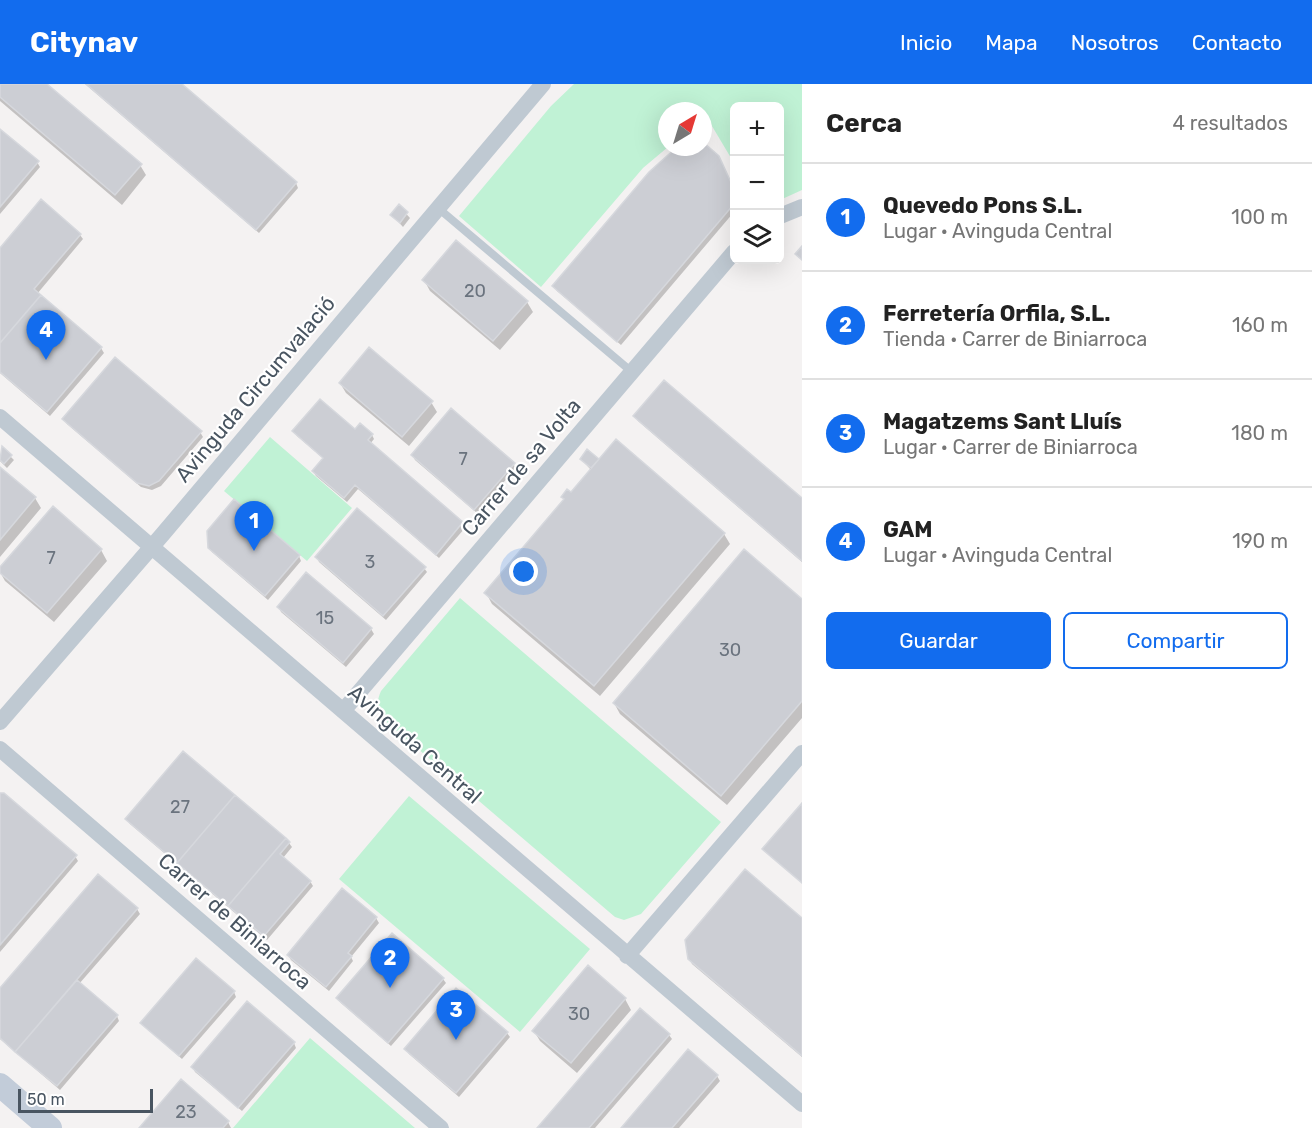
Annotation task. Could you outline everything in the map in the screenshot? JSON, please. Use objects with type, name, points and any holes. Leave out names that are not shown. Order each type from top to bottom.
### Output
[{"type":"main road","points":[[0,1085],[50,1128]]},
{"type":"street","name":"Avinguda Circumvalació","points":[[0,722],[543,84]]},
{"type":"street","points":[[784,214],[802,207]]},
{"type":"street","name":"Carrer de sa Volta","points":[[343,711],[730,258]]},
{"type":"street","name":"Avinguda Central","points":[[0,417],[802,1104]]},
{"type":"street","name":"Carrer de Biniarroca","points":[[0,748],[441,1128]]},
{"type":"street","points":[[627,956],[802,753]]},
{"type":"lane","points":[[438,208],[632,372]]},
{"type":"green space","points":[[574,84],[802,84],[802,190],[784,198],[784,102],[730,102],[730,156],[712,126],[712,102],[658,102],[658,155],[643,168],[541,287],[459,216],[551,106]]},
{"type":"green space","points":[[270,437],[352,508],[307,561],[224,491]]},
{"type":"green space","points":[[460,598],[721,822],[641,914],[624,920],[615,917],[383,719],[378,705],[381,691]]},
{"type":"green space","points":[[409,796],[590,949],[520,1032],[339,879]]},
{"type":"green space","points":[[310,1038],[415,1128],[233,1128]]},
{"type":"building","points":[[0,84],[47,84],[142,164],[115,195],[0,97]]},
{"type":"building","points":[[86,84],[182,84],[297,182],[256,230]]},
{"type":"building","points":[[0,129],[39,161],[0,207]]},
{"type":"building","points":[[712,150],[719,156],[730,180],[730,209],[617,342],[552,286],[649,172],[667,156],[712,156]]},
{"type":"building","points":[[41,199],[81,234],[34,289],[41,295],[0,343],[0,248]]},
{"type":"building","points":[[399,204],[408,212],[400,223],[390,215]]},
{"type":"building","points":[[456,240],[528,301],[493,341],[422,280]]},
{"type":"building","points":[[802,246],[802,260],[795,254]]},
{"type":"building","points":[[41,295],[102,347],[47,412],[0,372],[0,343]]},
{"type":"building","points":[[369,347],[433,401],[402,437],[339,383]]},
{"type":"building","points":[[115,357],[202,431],[159,481],[149,486],[137,483],[62,419]]},
{"type":"building","points":[[664,380],[802,498],[802,561],[633,416]]},
{"type":"building","points":[[320,399],[355,429],[360,423],[373,434],[368,440],[463,522],[436,555],[355,485],[344,498],[312,471],[323,458],[292,431]]},
{"type":"building","points":[[451,408],[515,463],[474,510],[411,455]]},
{"type":"building","points":[[616,439],[725,533],[594,686],[484,593],[564,499],[561,497],[567,489],[571,492]]},
{"type":"building","points":[[2,446],[12,455],[4,464],[0,460]]},
{"type":"building","points":[[587,449],[599,459],[591,468],[580,459]]},
{"type":"building","points":[[0,467],[36,497],[0,540]]},
{"type":"building","points":[[234,499],[300,555],[265,596],[208,548],[207,531]]},
{"type":"building","points":[[53,506],[102,549],[47,613],[0,573],[0,567]]},
{"type":"building","points":[[357,508],[426,567],[383,616],[315,557]]},
{"type":"building","points":[[744,549],[802,599],[802,701],[721,796],[613,703]]},
{"type":"building","points":[[306,572],[372,628],[343,663],[277,607]]},
{"type":"building","points":[[183,751],[235,795],[177,863],[125,819]]},
{"type":"building","points":[[0,793],[4,793],[77,855],[0,945]]},
{"type":"building","points":[[235,795],[286,838],[228,906],[177,863]]},
{"type":"building","points":[[802,803],[802,883],[762,849]]},
{"type":"building","points":[[286,838],[290,842],[280,854],[311,881],[264,936],[228,906]]},
{"type":"building","points":[[745,869],[802,918],[802,1056],[688,959],[685,940]]},
{"type":"building","points":[[98,874],[138,908],[15,1052],[0,1038],[0,988]]},
{"type":"building","points":[[342,888],[377,917],[348,953],[352,956],[326,987],[287,955]]},
{"type":"building","points":[[392,933],[444,978],[388,1043],[336,998]]},
{"type":"building","points":[[196,958],[235,991],[179,1056],[140,1023]]},
{"type":"building","points":[[588,965],[626,998],[571,1063],[532,1031]]},
{"type":"building","points":[[77,980],[118,1015],[57,1086],[15,1052]]},
{"type":"building","points":[[456,988],[508,1032],[456,1093],[404,1049]]},
{"type":"building","points":[[247,1001],[295,1042],[238,1108],[191,1067]]},
{"type":"building","points":[[640,1008],[670,1034],[589,1128],[537,1128]]},
{"type":"building","points":[[688,1049],[718,1075],[672,1128],[621,1128]]},
{"type":"building","points":[[181,1079],[229,1121],[223,1128],[139,1128]]},
{"type":"place","name":"GAM","points":[[46,360]]},
{"type":"place","name":"Quevedo Pons S.L.","points":[[254,551]]},
{"type":"place","name":"Ferretería Orfila, S.L.","points":[[390,988]]},
{"type":"place","name":"Magatzems Sant Lluís","points":[[456,1040]]}]
